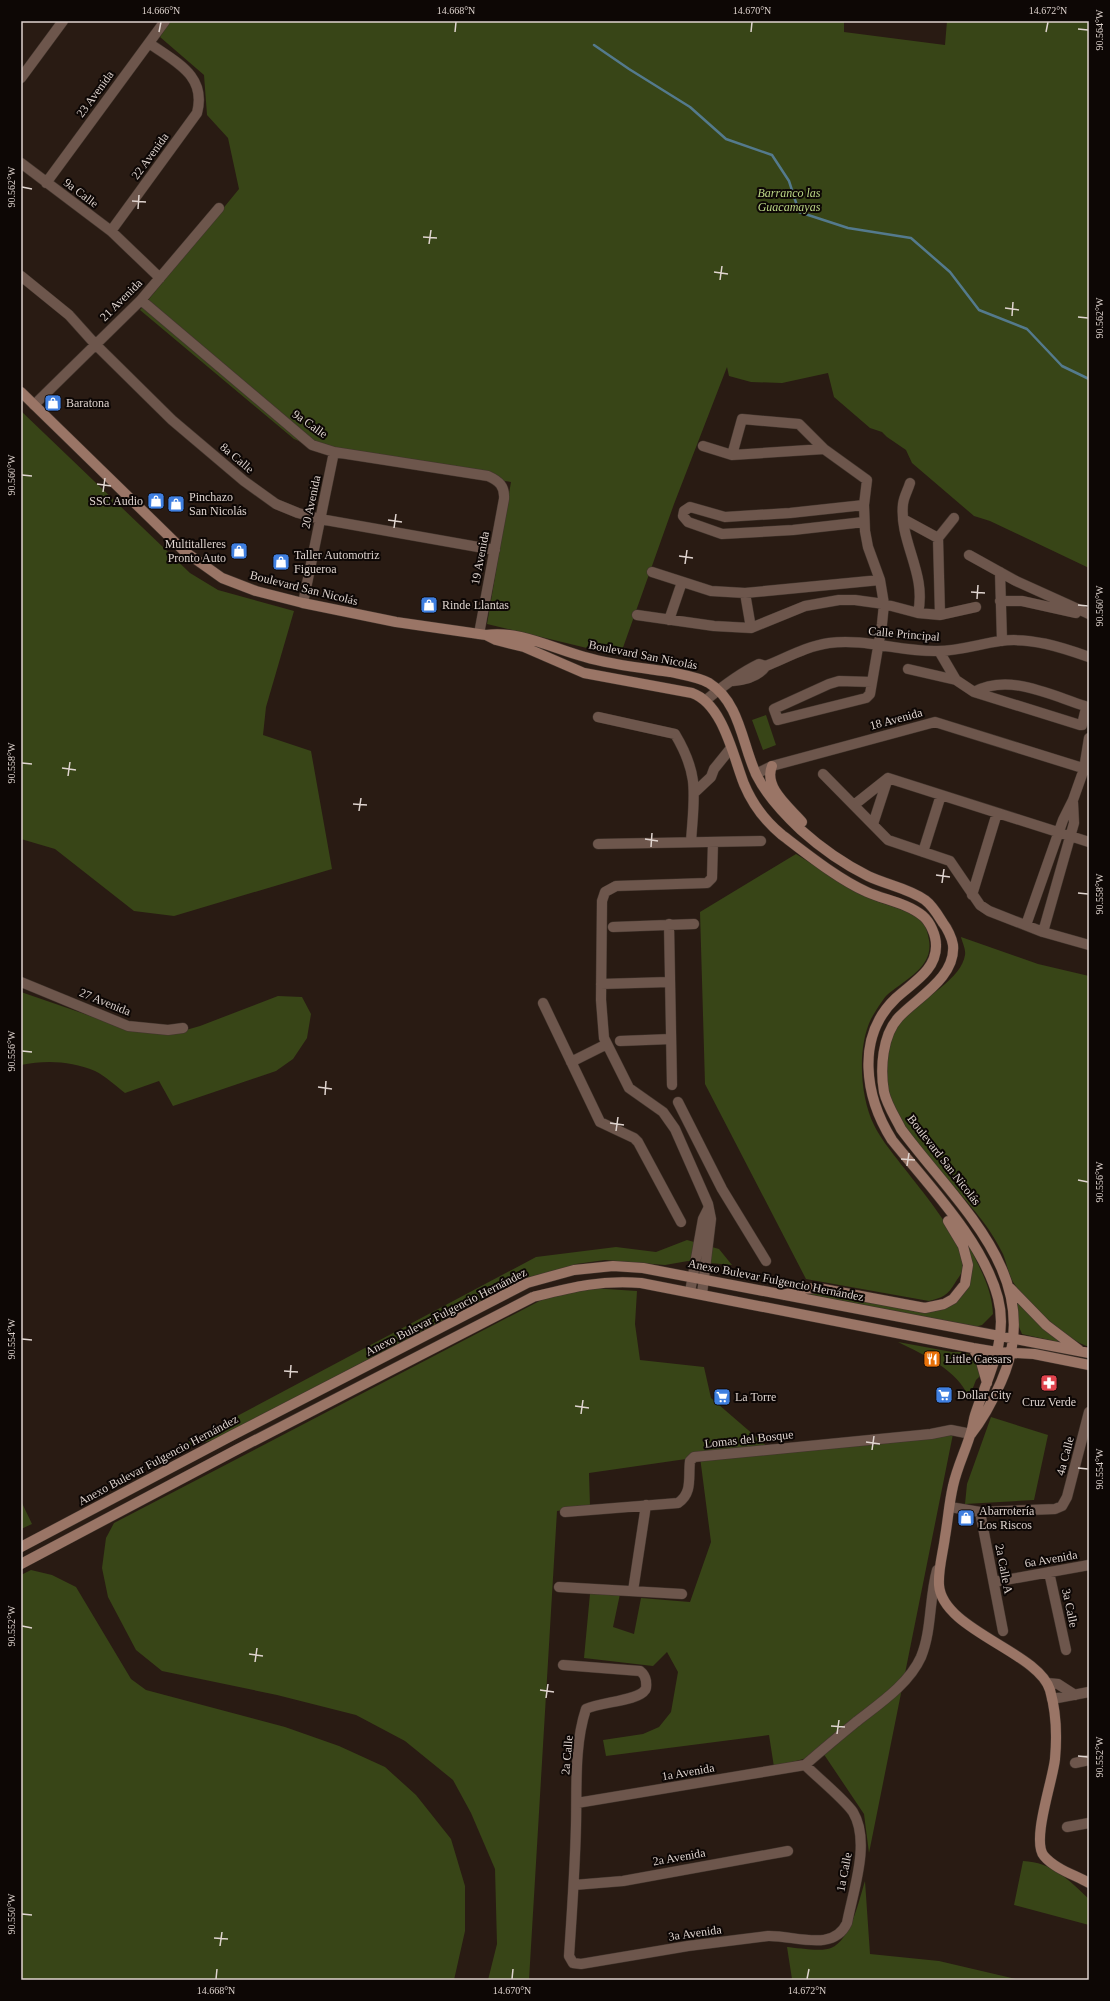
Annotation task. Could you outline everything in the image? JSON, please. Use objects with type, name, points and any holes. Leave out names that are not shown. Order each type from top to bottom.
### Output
[{"type":"main road","name":"Boulevard San Nicolás","points":[[21,392],[184,551],[195,560],[229,581],[256,591],[304,604],[396,622],[483,634],[498,633],[528,640],[587,658],[684,675],[706,681],[718,690],[736,718],[756,774],[770,795],[800,829],[830,853],[863,873],[925,900],[946,928],[953,944],[952,961],[942,978],[897,1019],[887,1038],[883,1057],[882,1076],[884,1093],[892,1113],[901,1129],[986,1238],[999,1262],[1015,1313],[1015,1339],[1012,1353],[996,1393],[981,1421],[971,1434]]},
{"type":"main road","name":"Boulevard San Nicolás","points":[[483,634],[496,640],[524,647],[584,673],[692,692],[706,700]]},
{"type":"main road","points":[[706,700],[724,729],[752,798],[773,828],[845,880],[866,892],[909,908],[924,916],[932,928],[936,945],[934,959],[926,972],[895,999],[879,1018],[872,1034],[868,1055],[870,1089],[882,1124],[892,1140],[969,1237],[988,1274],[998,1299],[1001,1316],[1000,1336],[997,1352],[987,1384],[974,1416],[971,1434],[956,1472],[940,1572],[940,1590],[953,1612],[963,1621],[1037,1671],[1047,1683],[1052,1699],[1055,1759],[1042,1822],[1040,1845],[1044,1856],[1088,1882]]},
{"type":"main road","points":[[732,751],[738,756],[746,774],[751,776],[756,774]]},
{"type":"main road","points":[[772,766],[770,781],[803,824],[863,873]]},
{"type":"main road","points":[[784,1295],[800,1289],[818,1288],[925,1308],[935,1307],[953,1299],[965,1284],[968,1275],[967,1255],[954,1230],[936,1206],[926,1183]]},
{"type":"main road","name":"Anexo Bulevar Fulgencio Hernández","points":[[21,1547],[231,1436],[527,1283],[574,1270],[613,1266],[643,1268],[1086,1353]]},
{"type":"main road","points":[[21,1564],[245,1445],[533,1297],[577,1285],[613,1281],[641,1283],[973,1348],[997,1352],[1034,1354],[1089,1365]]},
{"type":"main road","points":[[1007,1285],[1046,1325],[1086,1353]]},
{"type":"main road","points":[[973,1348],[983,1367],[987,1384]]},
{"type":"street","points":[[21,78],[63,21]]},
{"type":"street","name":"23 Avenida","points":[[46,183],[165,21]]},
{"type":"street","name":"22 Avenida","points":[[111,232],[197,113],[199,105],[199,92],[190,73],[149,42]]},
{"type":"street","name":"9a Calle","points":[[21,163],[111,232],[160,278]]},
{"type":"street","name":"21 Avenida","points":[[34,405],[141,300],[219,208]]},
{"type":"street","name":"8a Calle","points":[[21,276],[69,315],[95,344],[172,420],[244,481],[276,504],[298,513],[320,519],[495,550]]},
{"type":"street","name":"9a Calle","points":[[141,300],[305,439],[319,448],[334,452],[488,476],[500,482],[503,486]]},
{"type":"street","points":[[732,455],[743,418],[798,424],[824,449],[866,478],[868,481],[864,505],[864,522],[868,547],[880,580],[884,604],[871,691],[866,698],[778,720],[774,709],[829,684],[839,681],[872,682]]},
{"type":"street","points":[[704,446],[732,455],[824,449]]},
{"type":"street","name":"20 Avenida","points":[[304,604],[334,452]]},
{"type":"street","points":[[910,483],[903,504],[904,519],[920,585],[920,602],[918,613]]},
{"type":"street","name":"19 Avenida","points":[[483,634],[504,498],[503,486]]},
{"type":"street","points":[[864,505],[790,513],[725,517],[690,507],[684,511],[683,516],[688,522],[722,534],[792,530],[864,522]]},
{"type":"street","points":[[790,513],[792,530]]},
{"type":"street","points":[[940,615],[938,538],[954,518]]},
{"type":"street","points":[[904,519],[938,538]]},
{"type":"street","points":[[969,555],[1000,572],[1086,613]]},
{"type":"street","points":[[652,572],[711,591],[745,593],[880,580]]},
{"type":"street","points":[[1000,572],[1002,641]]},
{"type":"street","points":[[668,620],[682,582]]},
{"type":"street","points":[[745,593],[751,628]]},
{"type":"street","points":[[637,615],[714,626],[751,628],[805,606],[821,602],[855,600],[884,604],[918,613],[940,615],[976,607]]},
{"type":"street","points":[[1000,601],[1022,601],[1072,613],[1086,613]]},
{"type":"street","name":"Calle Principal","points":[[706,700],[718,690],[733,681],[740,673],[760,664],[766,666],[809,648],[828,643],[849,642],[938,651],[1002,641],[1046,644],[1089,657]]},
{"type":"street","points":[[938,651],[956,680]]},
{"type":"street","points":[[908,668],[956,680],[974,692],[1080,725],[1082,725],[1086,708],[1085,706],[1011,684],[989,685],[974,692]]},
{"type":"street","points":[[598,717],[675,734],[691,766],[694,789],[691,842]]},
{"type":"street","name":"18 Avenida","points":[[756,774],[772,766],[935,722],[1086,770]]},
{"type":"street","points":[[1026,925],[1058,833],[1086,770],[1089,738]]},
{"type":"street","points":[[694,789],[711,777],[714,769],[732,751]]},
{"type":"street","points":[[823,774],[888,840],[951,861],[972,895],[980,905],[989,911],[1042,932],[1089,945]]},
{"type":"street","points":[[854,806],[888,778]]},
{"type":"street","points":[[888,778],[1089,842]]},
{"type":"street","points":[[873,824],[888,778]]},
{"type":"street","points":[[923,852],[941,795]]},
{"type":"street","points":[[1042,932],[1074,823],[1073,800]]},
{"type":"street","points":[[972,895],[997,813]]},
{"type":"street","points":[[598,844],[760,841]]},
{"type":"street","points":[[702,1294],[711,1219],[708,1209],[678,1137],[663,1112],[629,1088],[602,1031],[602,901],[605,892],[616,886],[706,883],[712,878],[713,842]]},
{"type":"street","points":[[669,924],[672,1085]]},
{"type":"street","points":[[613,927],[694,924]]},
{"type":"street","name":"27 Avenida","points":[[21,982],[128,1026],[168,1030],[183,1028]]},
{"type":"street","points":[[601,984],[669,982]]},
{"type":"street","points":[[543,1003],[600,1122],[634,1138],[638,1142],[681,1222]]},
{"type":"street","points":[[620,1041],[671,1039]]},
{"type":"street","points":[[571,1062],[607,1044]]},
{"type":"street","points":[[678,1102],[691,1131],[722,1189],[766,1261]]},
{"type":"street","points":[[678,1137],[691,1131]]},
{"type":"street","points":[[690,1292],[703,1219],[708,1209]]},
{"type":"street","name":"4a Calle","points":[[980,1512],[1055,1509],[1062,1506],[1067,1497],[1086,1434],[1089,1412]]},
{"type":"street","name":"Lomas del Bosque","points":[[565,1512],[678,1503],[685,1498],[689,1490],[690,1461],[694,1457],[931,1434],[951,1430],[971,1434]]},
{"type":"street","points":[[634,1592],[646,1506]]},
{"type":"street","points":[[950,1507],[980,1512]]},
{"type":"street","name":"2a Calle A","points":[[980,1512],[1003,1631]]},
{"type":"street","points":[[805,1765],[892,1692],[911,1673],[920,1658],[927,1639],[932,1590],[943,1550]]},
{"type":"street","name":"6a Avenida","points":[[994,1582],[1089,1565]]},
{"type":"street","name":"3a Calle","points":[[1050,1572],[1066,1650]]},
{"type":"street","points":[[559,1587],[682,1594]]},
{"type":"street","name":"2a Calle","points":[[563,1665],[640,1671],[644,1674],[646,1683],[645,1691],[637,1696],[594,1705],[586,1709],[583,1717],[579,1753],[574,1885],[569,1956],[573,1963]]},
{"type":"street","points":[[1047,1683],[1058,1684],[1075,1695]]},
{"type":"street","points":[[1052,1699],[1089,1692]]},
{"type":"street","points":[[1074,1763],[1089,1760]]},
{"type":"street","name":"1a Avenida","points":[[577,1803],[805,1765]]},
{"type":"street","name":"1a Calle","points":[[805,1765],[852,1811],[857,1821],[862,1850],[847,1924],[843,1932],[836,1937],[821,1940]]},
{"type":"street","points":[[1066,1827],[1089,1823]]},
{"type":"street","name":"2a Avenida","points":[[574,1885],[623,1881],[788,1851]]},
{"type":"street","name":"3a Avenida","points":[[573,1963],[581,1964],[688,1946],[768,1936],[821,1940]]},
{"type":"green space","name":"Barranco las Guacamayas","points":[[170,21],[844,21],[844,32],[945,45],[947,21],[1089,21],[1089,568],[990,521],[974,516],[912,463],[906,450],[882,432],[870,428],[834,397],[828,373],[782,383],[751,382],[729,376],[727,367],[674,504],[620,656],[487,624],[511,482],[412,467],[320,450],[294,439],[140,310],[239,189],[228,138],[207,115],[204,75],[160,37]]},
{"type":"green space","points":[[21,411],[190,573],[218,590],[294,611],[266,707],[263,735],[311,751],[332,869],[174,916],[134,911],[55,849],[21,839]]},
{"type":"green space","points":[[766,715],[776,745],[763,750],[752,720]]},
{"type":"green space","points":[[796,854],[864,895],[911,914],[923,923],[927,932],[929,950],[927,958],[922,966],[886,996],[871,1019],[864,1044],[862,1072],[866,1101],[869,1114],[874,1125],[895,1157],[942,1217],[954,1237],[961,1255],[962,1272],[950,1290],[938,1299],[929,1301],[806,1279],[705,1084],[700,912]]},
{"type":"green space","points":[[961,937],[1038,964],[1089,976],[1089,1347],[1070,1337],[1049,1320],[1021,1293],[1013,1282],[1003,1254],[992,1234],[972,1207],[923,1150],[895,1109],[888,1089],[886,1070],[892,1035],[901,1021],[911,1011],[954,975],[961,965],[965,955]]},
{"type":"green space","points":[[21,992],[134,1031],[172,1034],[200,1026],[278,996],[302,997],[311,1014],[307,1038],[293,1059],[276,1071],[173,1106],[159,1081],[125,1093],[99,1073],[77,1065],[58,1062],[40,1062],[21,1065]]},
{"type":"green space","points":[[687,1240],[719,1249],[732,1265],[688,1261],[665,1265],[605,1260],[576,1264],[503,1289],[214,1440],[175,1449],[536,1257],[616,1247],[656,1252]]},
{"type":"green space","points":[[969,1246],[988,1287],[993,1314],[982,1325],[975,1327],[803,1293],[811,1290],[923,1310],[963,1291]]},
{"type":"green space","points":[[591,1288],[637,1291],[635,1324],[640,1360],[704,1367],[711,1398],[770,1449],[954,1429],[869,1853],[864,1814],[821,1750],[807,1758],[774,1767],[769,1735],[606,1756],[603,1740],[643,1734],[659,1727],[671,1712],[678,1672],[667,1652],[653,1666],[584,1658],[590,1594],[620,1594],[613,1627],[634,1634],[641,1598],[690,1602],[711,1542],[700,1457],[589,1473],[590,1506],[557,1511],[529,1980],[488,1980],[497,1944],[495,1869],[471,1813],[453,1780],[405,1741],[356,1715],[277,1695],[162,1671],[136,1650],[108,1597],[102,1568],[106,1538],[114,1523],[549,1296]]},
{"type":"green space","points":[[1017,1301],[1034,1320],[1067,1344],[1022,1334],[1019,1327]]},
{"type":"green space","points":[[898,1342],[952,1352],[963,1352],[975,1358],[981,1375],[976,1380],[969,1398],[964,1388],[949,1371],[929,1358]]},
{"type":"green space","points":[[991,1417],[1048,1435],[1034,1500],[965,1504],[967,1484]]},
{"type":"green space","points":[[21,1501],[32,1524],[21,1529]]},
{"type":"green space","points":[[31,1570],[52,1575],[76,1587],[131,1679],[146,1690],[285,1727],[339,1746],[385,1767],[416,1795],[451,1839],[465,1886],[465,1931],[454,1980],[21,1980],[21,1575]]},
{"type":"green space","points":[[1023,1861],[1033,1862],[1051,1868],[1067,1879],[1089,1899],[1089,1925],[1014,1905]]},
{"type":"green space","points":[[865,1881],[870,1954],[939,1961],[1020,1980],[786,1980],[792,1979],[787,1947],[822,1950],[831,1948],[838,1944],[844,1937],[853,1919]]},
{"type":"waterway","points":[[594,45],[690,107],[726,139],[772,155],[789,181],[799,212],[848,228],[911,238],[950,272],[979,310],[1027,329],[1062,366],[1089,379]]},
{"type":"place","name":"Baratona","points":[[53,403]]},
{"type":"place","name":"SSC Audio","points":[[156,501]]},
{"type":"place","name":"Pinchazo San Nicolás","points":[[176,504]]},
{"type":"place","name":"Multitalleres Pronto Auto","points":[[239,551]]},
{"type":"place","name":"Taller Automotriz Figueroa","points":[[281,562]]},
{"type":"place","name":"Rinde Llantas","points":[[429,605]]},
{"type":"place","name":"Little Caesars","points":[[932,1359]]},
{"type":"place","name":"Cruz Verde","points":[[1049,1383]]},
{"type":"place","name":"Dollar City","points":[[944,1395]]},
{"type":"place","name":"La Torre","points":[[722,1397]]},
{"type":"place","name":"Abarrotería Los Riscos","points":[[966,1518]]}]
